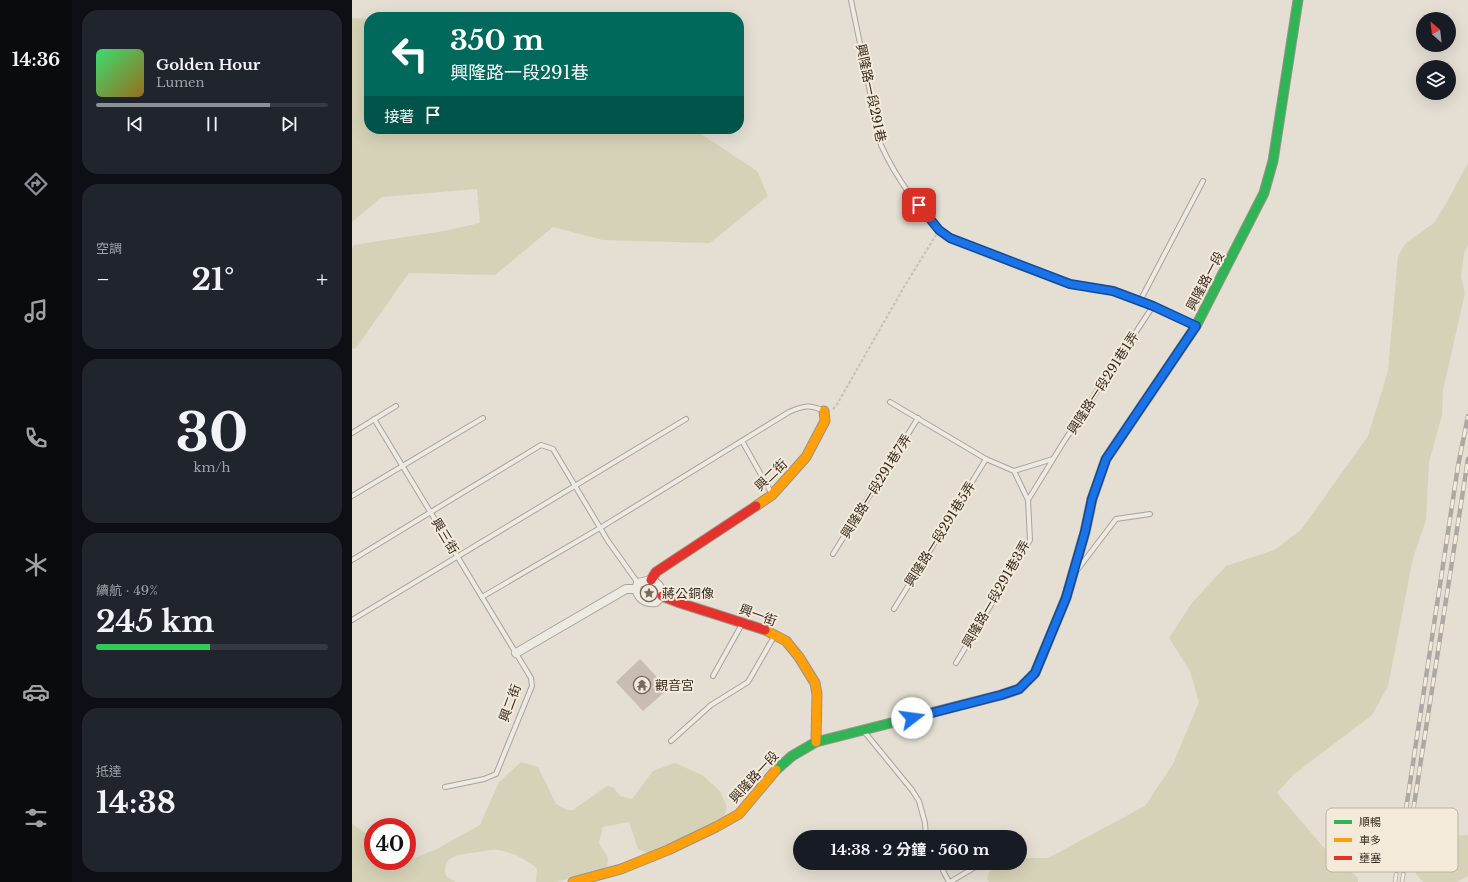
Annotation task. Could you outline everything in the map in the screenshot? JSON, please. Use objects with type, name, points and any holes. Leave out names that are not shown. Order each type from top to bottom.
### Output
[{"type":"street","name":"興隆路一段","points":[[573,882],[621,869],[716,828],[739,814],[775,771],[792,756],[816,742],[1001,695],[1019,689],[1035,673],[1066,598],[1092,499],[1106,459],[1196,326],[1264,193],[1273,161],[1298,0]]},
{"type":"street","name":"興二街","points":[[651,580],[656,572],[772,495],[806,457],[826,421],[824,413]]},
{"type":"street","points":[[516,653],[626,589],[651,580],[658,583],[661,588],[662,596],[656,602],[648,602],[641,598],[637,586]]},
{"type":"street","name":"興一街","points":[[662,596],[770,631],[786,641],[800,657],[814,682],[817,694],[816,742]]},
{"type":"lane","name":"興隆路一段291巷","points":[[851,0],[882,145],[887,157],[909,193],[939,230],[950,238],[1063,281],[1113,291],[1153,306],[1196,326]]},
{"type":"lane","points":[[1140,301],[1203,181]]},
{"type":"lane","name":"興隆路一段291巷1弄","points":[[1028,500],[1153,306]]},
{"type":"lane","points":[[890,402],[986,459],[1014,471],[1053,459]]},
{"type":"lane","points":[[352,432],[396,406]]},
{"type":"lane","points":[[482,597],[600,528],[789,412],[802,406],[814,406],[824,413]]},
{"type":"lane","points":[[352,496],[483,418]]},
{"type":"lane","name":"興隆路一段291巷7弄","points":[[833,554],[918,418]]},
{"type":"lane","points":[[352,620],[686,419]]},
{"type":"lane","name":"興三街","points":[[374,420],[516,653]]},
{"type":"lane","points":[[742,441],[772,495]]},
{"type":"lane","points":[[352,560],[540,445],[553,449],[600,528],[637,586]]},
{"type":"lane","name":"興隆路一段291巷5弄","points":[[894,609],[986,459]]},
{"type":"lane","points":[[1014,471],[1028,500]]},
{"type":"lane","name":"興隆路一段291巷3弄","points":[[956,663],[1030,540],[1028,500]]},
{"type":"lane","points":[[1073,575],[1116,520],[1150,514]]},
{"type":"lane","points":[[713,676],[742,623]]},
{"type":"lane","points":[[671,741],[711,705],[748,682],[775,634]]},
{"type":"lane","name":"興二街","points":[[445,787],[484,779],[496,774],[532,686],[531,678],[516,653]]},
{"type":"lane","points":[[862,731],[867,735],[912,790],[919,801],[926,830]]},
{"type":"lane","points":[[943,870],[950,882],[970,870]]},
{"type":"path","points":[[824,413],[836,406],[904,287],[939,230]]},
{"type":"shaded area","points":[[352,18],[364,19],[364,134],[701,134],[757,171],[768,196],[710,243],[603,240],[553,227],[495,275],[409,273],[356,348],[352,349],[352,248],[354,245],[444,231],[480,223],[477,189],[382,197],[352,222]]},
{"type":"shaded area","points":[[1468,163],[1468,245],[1464,253],[1461,277],[1465,293],[1443,390],[1442,415],[1429,462],[1426,520],[1413,558],[1388,686],[1372,715],[1293,775],[1277,793],[1326,850],[1326,872],[1351,872],[1357,877],[1358,882],[989,882],[987,879],[990,870],[1027,870],[1027,858],[1048,858],[1145,806],[1173,764],[1199,702],[1190,671],[1169,638],[1192,603],[1226,566],[1274,550],[1301,530],[1368,436],[1388,371],[1398,256],[1406,243],[1434,223]]},
{"type":"shaded area","points":[[521,762],[538,767],[556,804],[567,810],[573,810],[607,786],[613,787],[620,796],[632,799],[653,771],[675,763],[702,775],[720,791],[727,807],[724,817],[701,832],[648,853],[638,849],[629,822],[603,827],[599,843],[608,858],[607,869],[556,882],[536,882],[537,868],[513,854],[493,850],[455,856],[450,859],[445,869],[446,876],[456,882],[352,882],[352,824],[364,832],[364,870],[416,870],[416,857],[437,849],[480,825],[499,782]]},
{"type":"shaded area","points":[[1468,835],[1468,876],[1457,882],[1424,882],[1415,872],[1458,872],[1458,836]]},
{"type":"building","name":"觀音宮","points":[[640,659],[668,689],[643,711],[616,682]]},
{"type":"railway","points":[[1406,808],[1458,466],[1468,416]]},
{"type":"railway","points":[[1414,808],[1468,459]]},
{"type":"railway","points":[[1395,882],[1397,872]]},
{"type":"railway","points":[[1402,882],[1404,872]]},
{"type":"traffic: fast","points":[[1092,499],[1106,459],[1196,326],[1264,193],[1273,161],[1298,0]]},
{"type":"traffic: fast","points":[[776,770],[792,756],[816,742],[1001,695],[1019,689],[1035,673],[1042,656]]},
{"type":"traffic: slow","points":[[756,506],[772,495],[806,457],[825,421],[824,411]]},
{"type":"traffic: slow","points":[[765,630],[786,641],[799,657],[815,683],[817,694],[816,742]]},
{"type":"traffic: slow","points":[[573,882],[621,869],[668,850],[716,827],[739,814],[776,770]]},
{"type":"traffic: jam","points":[[1042,656],[1066,598],[1085,532],[1092,499]]},
{"type":"traffic: jam","points":[[651,580],[656,572],[756,506]]},
{"type":"traffic: jam","points":[[662,596],[765,630]]},
{"type":"place","name":"蔣公銅像","points":[[649,593]]},
{"type":"place","name":"觀音宮","points":[[642,685]]},
{"type":"route","points":[[912,718],[1019,689],[1035,673],[1066,598],[1085,532],[1092,499],[1106,459],[1196,326],[1153,306],[1113,291],[1070,284],[950,238],[939,230],[919,205]]}]
